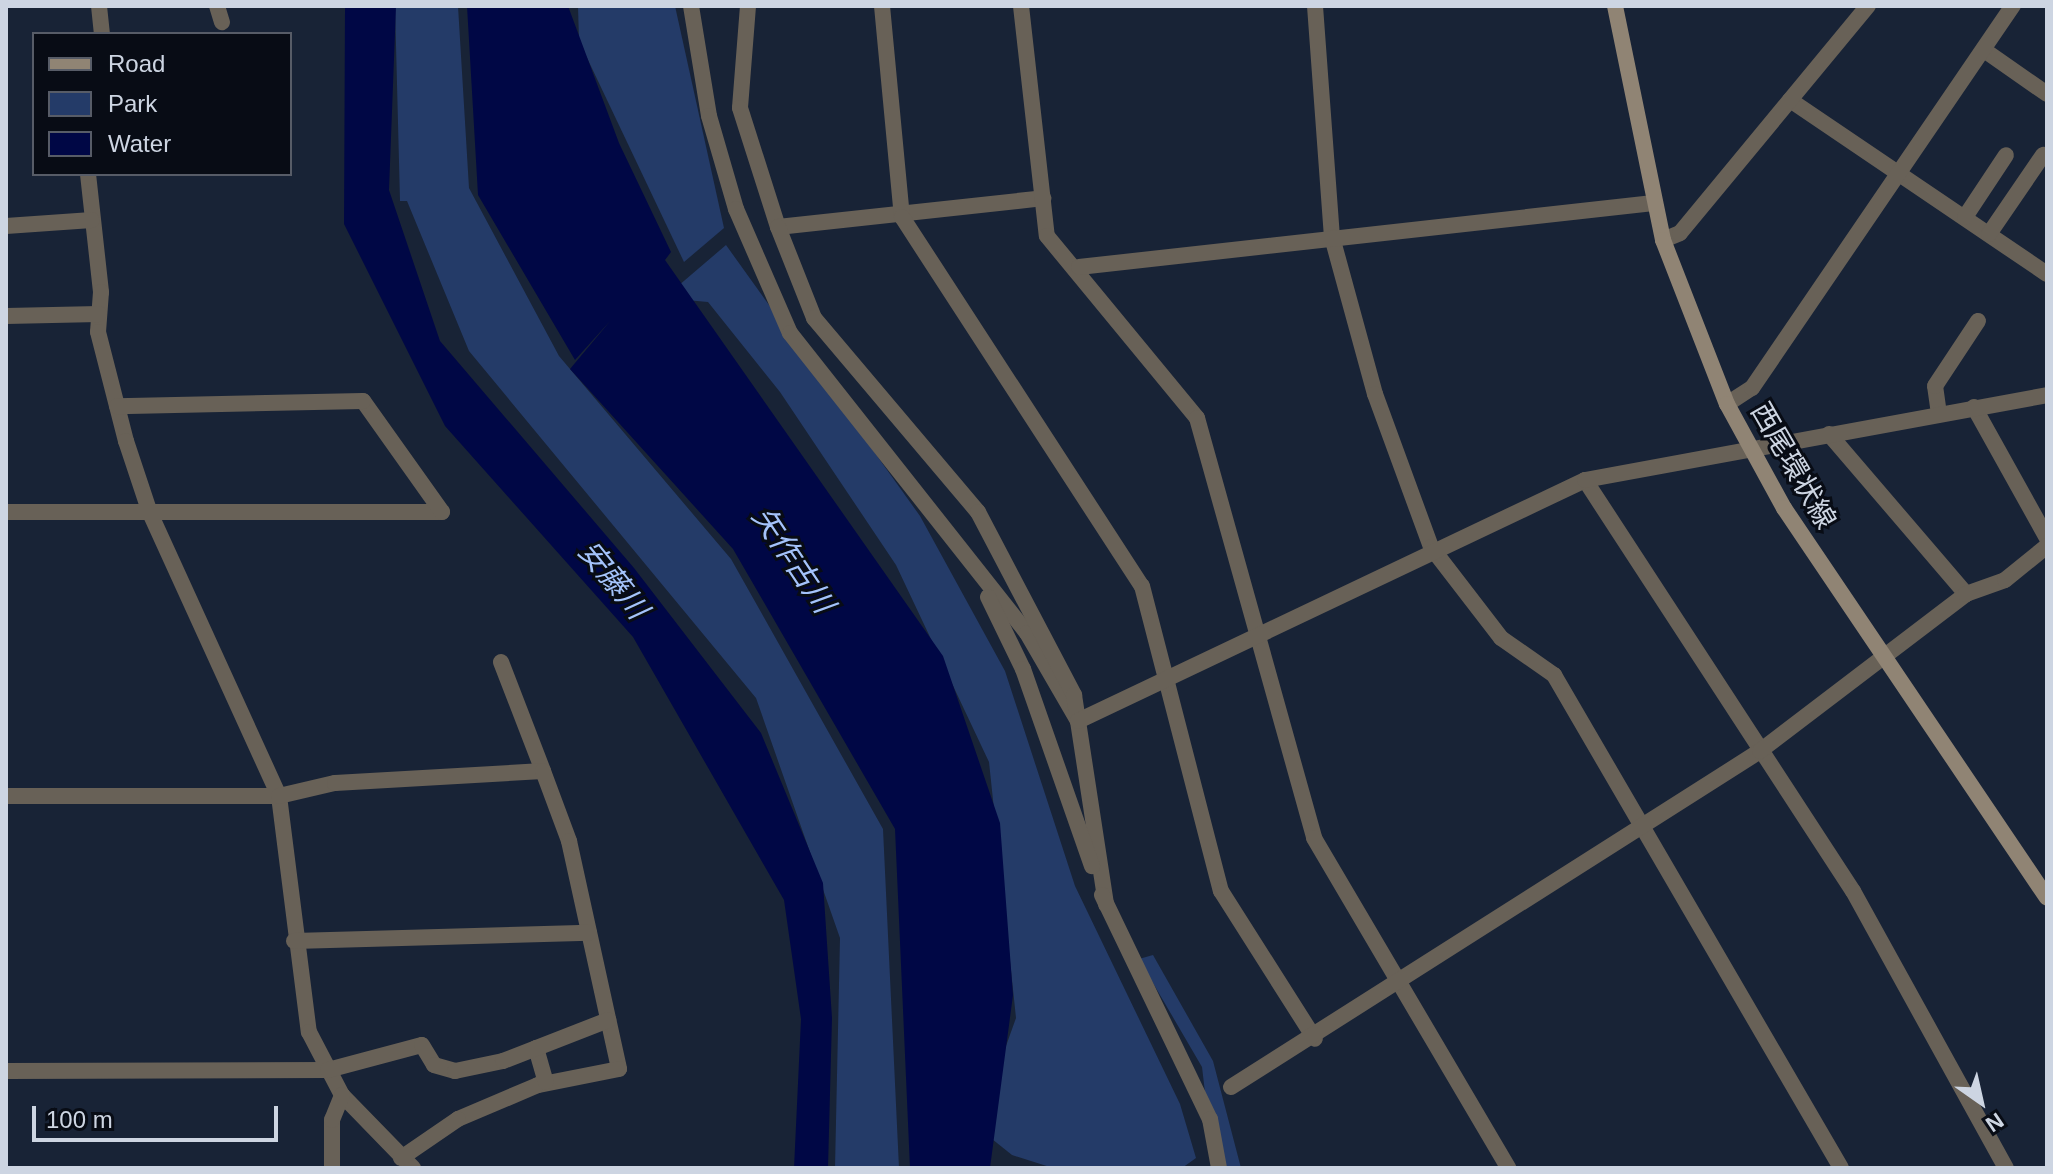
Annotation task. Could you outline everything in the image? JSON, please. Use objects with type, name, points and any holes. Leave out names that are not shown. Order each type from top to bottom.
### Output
[{"type":"main road","name":"西尾環状線","points":[[1615,6],[1663,240],[1727,404],[1751,449],[1882,656],[2047,898]]},
{"type":"street","points":[[99,6],[102,32]]},
{"type":"street","points":[[691,6],[709,116],[736,209],[790,333],[977,574],[1027,633],[1078,721]]},
{"type":"street","points":[[748,6],[740,108],[778,227],[814,318],[978,512],[1074,695],[1106,905]]},
{"type":"street","points":[[882,6],[902,217],[1142,586],[1221,891],[1315,1039]]},
{"type":"street","points":[[1021,6],[1047,236],[1079,267],[1197,418],[1254,634],[1314,838],[1399,977],[1508,1168]]},
{"type":"street","points":[[1315,6],[1332,237],[1375,394],[1431,547],[1501,638],[1554,675],[1841,1168]]},
{"type":"street","points":[[1663,240],[1680,233],[1868,6]]},
{"type":"street","points":[[1727,404],[1752,388],[2013,6]]},
{"type":"street","points":[[1984,50],[2047,94]]},
{"type":"street","points":[[1790,100],[2047,274]]},
{"type":"street","points":[[1965,217],[2006,155]]},
{"type":"street","points":[[1989,234],[2043,155]]},
{"type":"street","points":[[88,176],[99,314],[117,406],[150,513],[279,796],[294,941],[309,1032],[342,1095],[407,1163],[458,1119],[546,1082],[619,1069],[589,933],[543,771],[501,662]]},
{"type":"street","points":[[778,227],[902,217],[1043,198]]},
{"type":"street","points":[[1079,267],[1653,203]]},
{"type":"street","points":[[6,226],[92,220]]},
{"type":"street","points":[[6,316],[99,314]]},
{"type":"street","points":[[1939,414],[1935,386],[1978,321]]},
{"type":"street","points":[[1078,721],[1431,547],[1585,480],[2047,395]]},
{"type":"street","points":[[6,512],[442,512],[363,401],[117,406]]},
{"type":"street","points":[[1974,407],[2047,538]]},
{"type":"street","points":[[1829,434],[1966,594]]},
{"type":"street","points":[[1585,480],[1853,891],[2006,1168]]},
{"type":"street","points":[[1231,1087],[1315,1039],[1399,977],[1760,751],[1966,594],[2005,580],[2047,546]]},
{"type":"street","points":[[977,574],[1023,669],[1106,905],[1206,1109],[1219,1168]]},
{"type":"street","points":[[6,796],[279,796],[335,783],[543,771]]},
{"type":"street","points":[[294,941],[589,933]]},
{"type":"street","points":[[6,1071],[328,1070],[422,1045],[434,1065],[455,1071],[536,1048],[608,1020]]},
{"type":"street","points":[[536,1048],[546,1082]]},
{"type":"street","points":[[332,1168],[332,1120],[342,1095]]},
{"type":"green space","points":[[395,6],[458,6],[469,188],[559,356],[731,559],[883,829],[899,1168],[835,1168],[840,938],[756,698],[469,351],[407,201],[400,201]]},
{"type":"green space","points":[[578,6],[675,6],[724,228],[684,262],[579,41]]},
{"type":"green space","points":[[726,245],[920,516],[1005,671],[1075,886],[1180,1104],[1196,1158],[1182,1168],[1053,1168],[1012,1155],[977,1127],[1016,1018],[989,762],[896,565],[780,392],[708,302],[664,298]]},
{"type":"green space","points":[[1153,955],[1213,1061],[1241,1168],[1214,1168],[1202,1067],[1139,959]]},
{"type":"water","name":"安藤川","points":[[345,6],[396,6],[389,190],[440,341],[634,568],[761,733],[823,883],[832,1018],[828,1168],[794,1168],[801,1019],[784,900],[633,637],[445,426],[344,224]]},
{"type":"water","name":"矢作古川","points":[[467,6],[568,6],[619,143],[671,252],[665,260],[943,656],[1000,823],[1013,995],[990,1168],[910,1168],[895,829],[733,549],[570,369],[611,320],[575,360],[478,195]]}]
